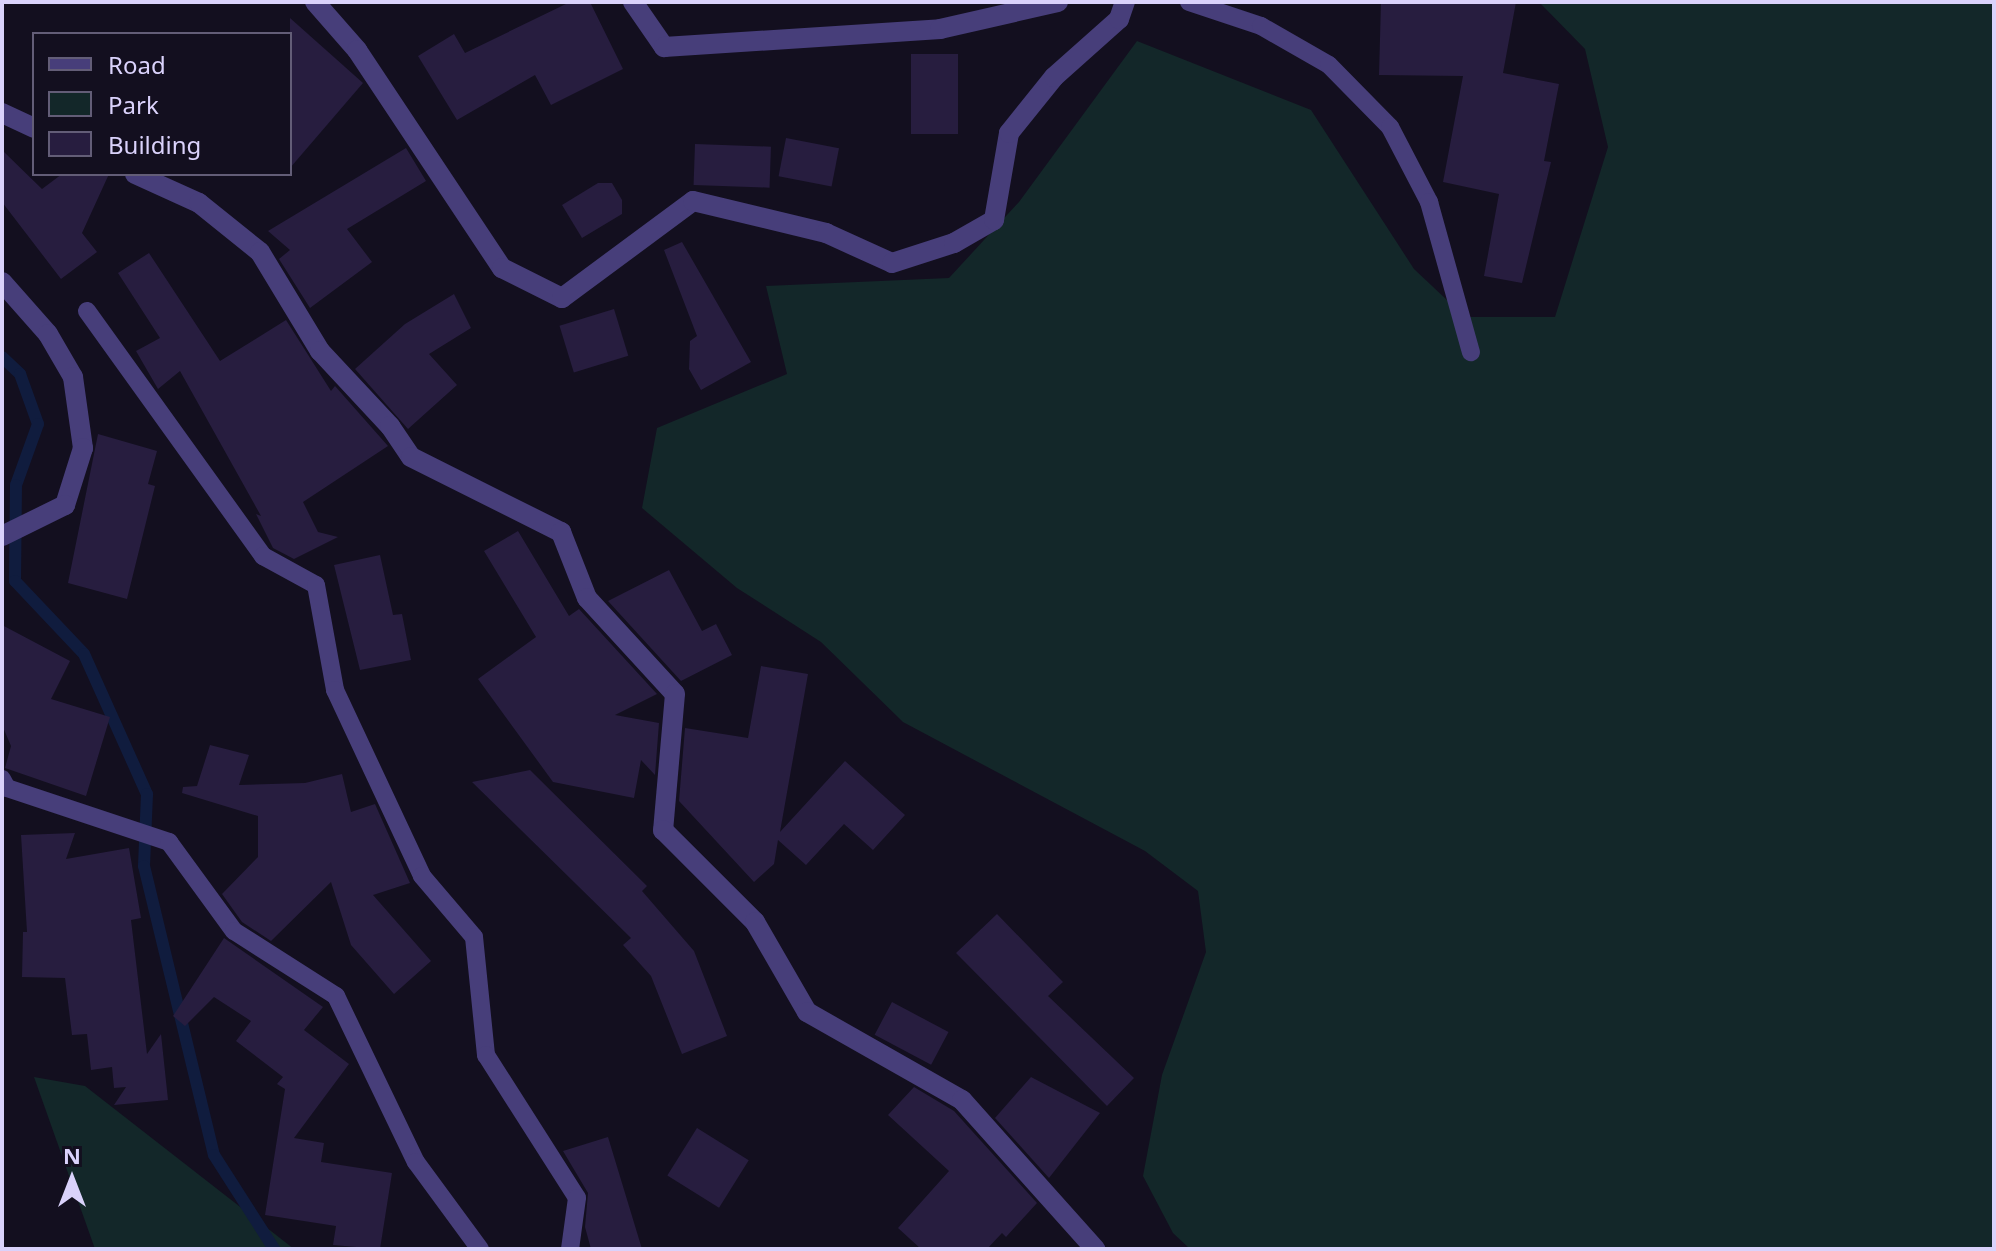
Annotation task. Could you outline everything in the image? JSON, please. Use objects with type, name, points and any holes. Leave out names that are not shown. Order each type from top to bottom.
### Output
[{"type":"street","points":[[315,2],[357,50],[502,268],[562,298],[693,201],[826,233],[892,263],[954,243],[994,220],[1009,133],[1054,77],[1119,19],[1125,2]]},
{"type":"street","points":[[633,2],[664,47],[940,29],[1058,2]]},
{"type":"street","points":[[2,113],[32,127]]},
{"type":"street","points":[[139,176],[199,203],[260,252],[320,351],[390,426],[411,457],[561,532],[587,598],[675,694],[663,830],[755,922],[807,1012],[962,1100],[1095,1249]]},
{"type":"street","points":[[2,282],[48,334],[73,377],[83,448],[65,505],[2,536]]},
{"type":"lane","points":[[1189,2],[1261,26],[1329,65],[1390,127],[1429,202],[1471,352]]},
{"type":"lane","points":[[87,311],[263,556],[316,585],[335,690],[422,876],[474,937],[486,1055],[577,1198],[570,1249]]},
{"type":"lane","points":[[2,779],[7,788],[169,842],[234,931],[336,996],[416,1162],[480,1249]]},
{"type":"green space","points":[[1539,2],[1994,2],[1994,1249],[1190,1249],[1173,1233],[1143,1176],[1162,1075],[1206,952],[1198,891],[1145,851],[903,722],[821,642],[737,588],[642,508],[657,428],[787,374],[766,286],[949,278],[1019,202],[1137,41],[1311,110],[1414,269],[1465,317],[1555,317],[1608,147],[1585,49]]},
{"type":"green space","points":[[34,1077],[85,1086],[294,1249],[95,1249]]},
{"type":"building","points":[[570,2],[590,2],[623,69],[551,105],[535,75],[457,120],[418,56],[454,34],[465,53]]},
{"type":"building","points":[[1381,2],[1516,2],[1503,73],[1559,84],[1544,161],[1551,162],[1522,283],[1484,276],[1499,194],[1443,182],[1463,76],[1379,75]]},
{"type":"building","points":[[290,18],[363,83],[292,166],[292,32]]},
{"type":"building","points":[[911,54],[958,54],[958,134],[911,134]]},
{"type":"building","points":[[786,138],[839,148],[832,187],[779,176]]},
{"type":"building","points":[[695,144],[771,147],[770,188],[694,185]]},
{"type":"building","points":[[406,148],[426,181],[347,229],[372,262],[310,308],[279,259],[290,250],[268,231]]},
{"type":"building","points":[[2,150],[42,189],[59,176],[108,176],[82,233],[97,252],[61,279],[2,202]]},
{"type":"building","points":[[598,183],[612,183],[622,200],[622,214],[582,238],[562,205]]},
{"type":"building","points":[[682,242],[751,362],[701,390],[689,369],[690,341],[697,336],[664,250]]},
{"type":"building","points":[[149,253],[220,361],[286,320],[331,391],[335,386],[388,446],[303,502],[318,532],[338,537],[294,559],[273,548],[256,514],[261,516],[180,371],[158,389],[136,351],[160,338],[118,273]]},
{"type":"building","points":[[454,294],[471,328],[429,354],[457,385],[408,429],[355,369],[405,324]]},
{"type":"building","points":[[614,309],[628,356],[574,373],[559,326]]},
{"type":"building","points":[[98,434],[157,451],[148,484],[155,486],[127,599],[68,583]]},
{"type":"building","points":[[518,531],[569,616],[579,609],[657,694],[615,715],[659,723],[655,775],[641,760],[634,798],[553,782],[478,679],[536,637],[484,551]]},
{"type":"building","points":[[380,555],[393,615],[402,614],[411,660],[360,670],[334,565]]},
{"type":"building","points":[[669,570],[702,631],[716,624],[732,655],[681,681],[608,601]]},
{"type":"building","points":[[2,625],[70,661],[51,699],[110,717],[86,796],[5,768],[11,746],[2,725]]},
{"type":"building","points":[[761,666],[808,674],[780,832],[845,761],[905,815],[873,850],[844,824],[806,865],[778,840],[774,864],[754,882],[679,801],[685,728],[748,738]]},
{"type":"building","points":[[210,745],[249,755],[239,785],[305,783],[342,774],[351,812],[375,804],[410,883],[373,895],[431,961],[394,994],[351,945],[331,882],[271,941],[242,922],[222,894],[258,857],[258,816],[182,793],[183,787],[197,786]]},
{"type":"building","points":[[530,770],[647,886],[642,891],[694,951],[727,1036],[682,1054],[651,976],[623,945],[631,938],[472,782]]},
{"type":"building","points":[[75,833],[66,859],[129,848],[141,918],[131,920],[147,1054],[161,1034],[168,1100],[114,1105],[126,1087],[114,1088],[112,1067],[91,1070],[87,1034],[72,1035],[65,978],[22,977],[23,932],[27,932],[21,835]]},
{"type":"building","points":[[997,914],[1063,982],[1048,996],[1134,1078],[1107,1106],[956,953]]},
{"type":"building","points":[[224,938],[323,1007],[304,1030],[349,1064],[294,1138],[324,1143],[321,1162],[392,1173],[380,1249],[333,1245],[336,1226],[265,1215],[285,1089],[277,1084],[283,1077],[236,1041],[251,1021],[214,997],[185,1026],[173,1016]]},
{"type":"building","points":[[892,1002],[949,1032],[931,1065],[875,1035]]},
{"type":"building","points":[[1031,1077],[1100,1113],[1049,1178],[995,1118]]},
{"type":"building","points":[[914,1087],[954,1111],[1037,1203],[1006,1237],[1002,1233],[987,1249],[921,1249],[898,1228],[949,1171],[888,1115]]},
{"type":"building","points":[[697,1128],[749,1160],[719,1208],[667,1175]]},
{"type":"building","points":[[608,1137],[642,1249],[591,1249],[585,1227],[588,1193],[563,1151]]},
{"type":"waterway","points":[[2,357],[20,374],[38,424],[16,485],[15,581],[84,654],[147,794],[144,866],[214,1155],[274,1249]]}]
